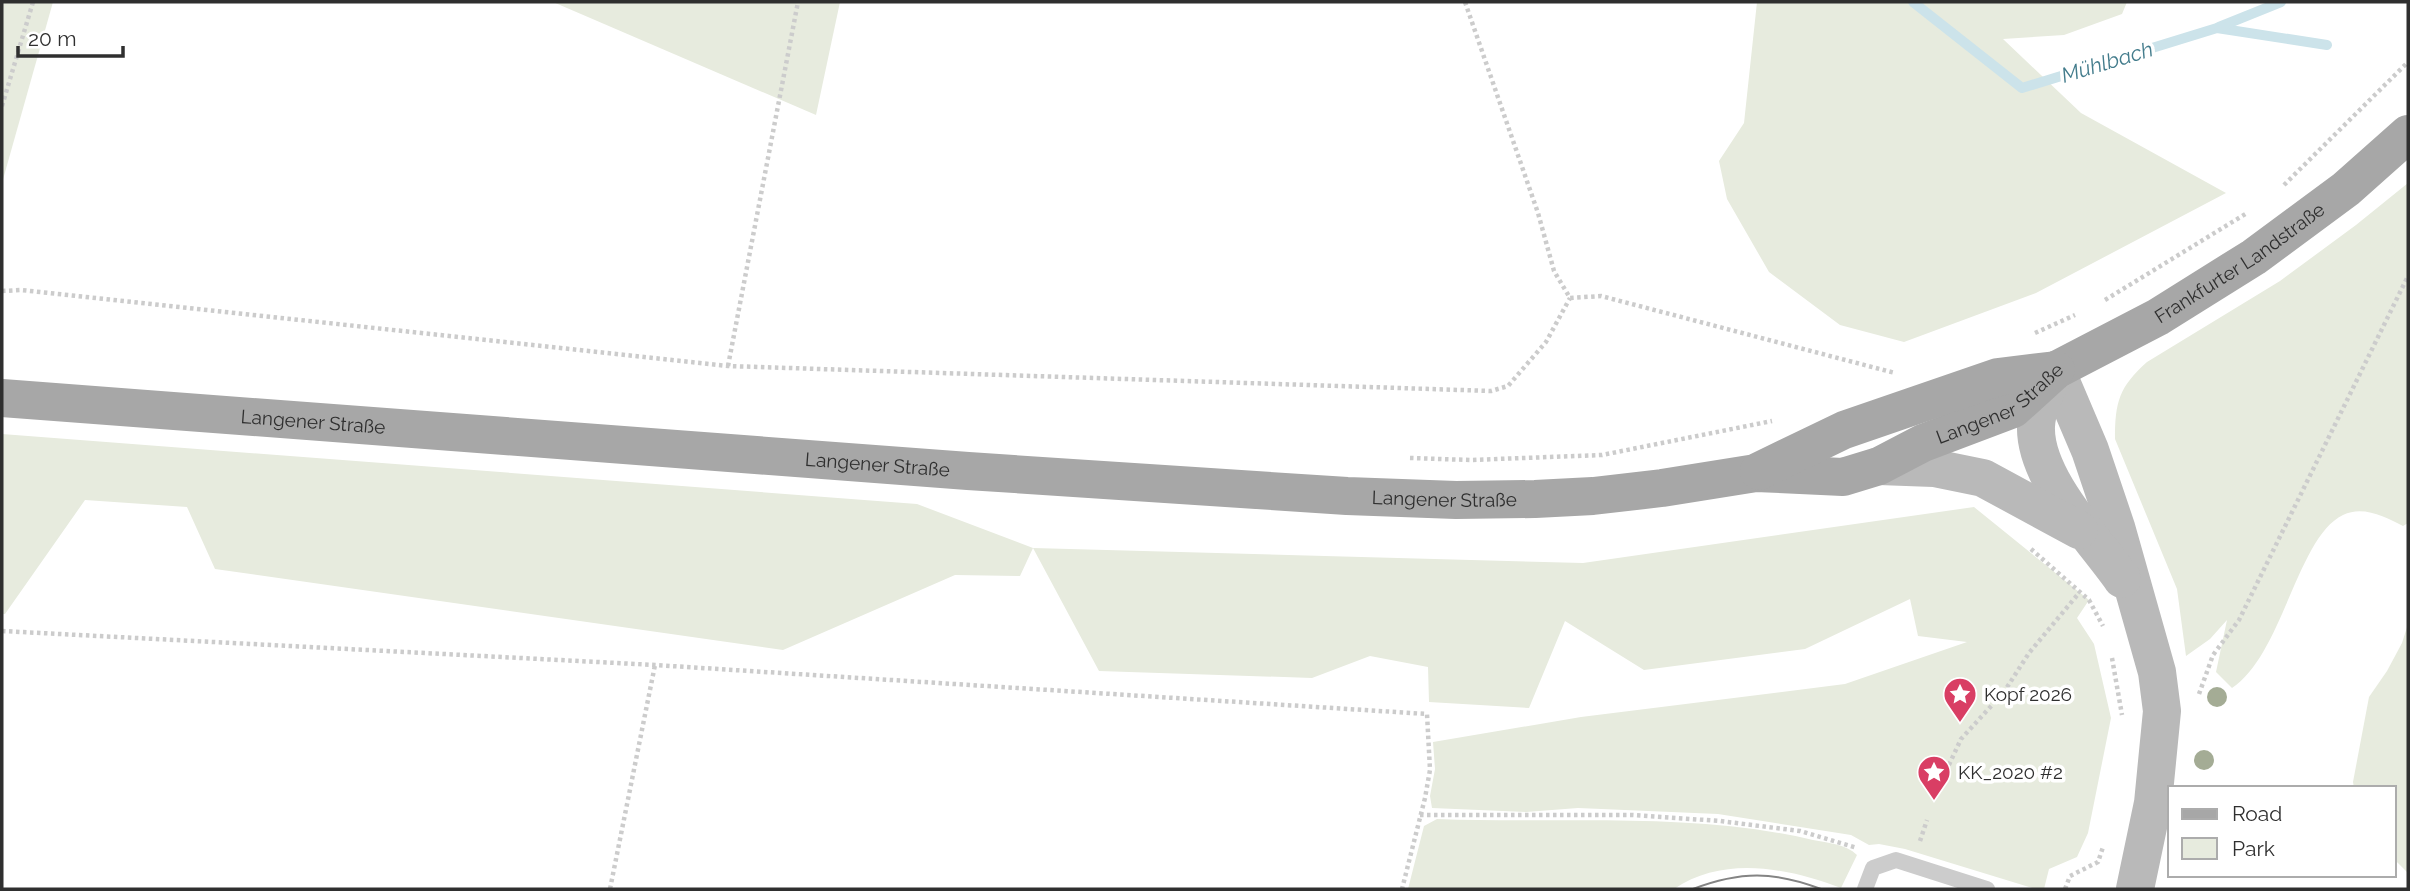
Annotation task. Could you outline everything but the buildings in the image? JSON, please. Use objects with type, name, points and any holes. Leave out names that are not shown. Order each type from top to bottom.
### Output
[{"type":"main road","name":"Frankfurter Landstraße","points":[[2056,370],[2158,317],[2254,257],[2346,189],[2408,134]]},
{"type":"main road","name":"Langener Straße","points":[[2,398],[981,472],[1347,496],[1456,500],[1581,496],[1662,488],[1756,473],[1843,477],[1879,466],[1923,443],[2013,409],[2056,370]]},
{"type":"main road","name":"Langener Straße","points":[[1756,473],[1844,430],[1988,380],[2056,370]]},
{"type":"street","points":[[2056,370],[2041,401],[2036,425],[2039,453],[2062,498],[2135,597]]},
{"type":"street","points":[[2056,370],[2090,450],[2116,527],[2157,672],[2162,711],[2153,803],[2135,889]]},
{"type":"street","points":[[1879,466],[1934,468],[1983,478],[2087,534]]},
{"type":"street","points":[[2112,889],[2133,841],[2158,749]]},
{"type":"lane","points":[[1865,889],[1873,868],[1896,860],[1986,889]]},
{"type":"path","points":[[2,106],[33,2]]},
{"type":"path","points":[[728,366],[798,2]]},
{"type":"path","points":[[1465,2],[1525,175],[1554,271],[1570,298]]},
{"type":"path","points":[[2281,188],[2408,62]]},
{"type":"path","points":[[2103,301],[2249,212]]},
{"type":"path","points":[[2213,655],[2239,620],[2408,276]]},
{"type":"path","points":[[2,291],[22,290],[728,366],[1491,391],[1508,386],[1546,342],[1570,298]]},
{"type":"path","points":[[1570,298],[1601,296],[1908,376]]},
{"type":"path","points":[[2033,334],[2080,313]]},
{"type":"path","points":[[1407,458],[1471,460],[1602,455],[1780,419]]},
{"type":"path","points":[[2030,547],[2089,600],[2105,629]]},
{"type":"path","points":[[1940,784],[1961,739],[2004,692],[2029,653],[2080,593]]},
{"type":"path","points":[[2,631],[655,664],[1427,713],[1430,770],[1402,889]]},
{"type":"path","points":[[2110,650],[2123,721]]},
{"type":"path","points":[[610,889],[655,664]]},
{"type":"path","points":[[1420,815],[1632,815],[1720,821],[1800,831],[1896,860]]},
{"type":"path","points":[[2066,889],[2070,876],[2098,862],[2105,842]]},
{"type":"green space","points":[[2,2],[53,2],[2,183]]},
{"type":"green space","points":[[553,2],[840,2],[816,115]]},
{"type":"green space","points":[[1757,2],[2127,2],[2122,14],[2064,35],[2003,39],[2081,113],[2226,193],[2036,293],[1904,342],[1840,325],[1769,272],[1727,199],[1719,161],[1744,123]]},
{"type":"green space","points":[[2408,183],[2408,523],[2403,526],[2374,513],[2358,511],[2343,515],[2327,527],[2301,570],[2264,650],[2250,672],[2232,688],[2216,672],[2227,620],[2210,639],[2186,656],[2177,589],[2115,439],[2120,396],[2130,379],[2147,362],[2280,281]]},
{"type":"green space","points":[[2,434],[917,504],[1033,548],[1020,576],[955,575],[783,650],[215,569],[187,507],[85,500],[5,614],[2,614]]},
{"type":"green space","points":[[1974,507],[2089,600],[2077,618],[2094,644],[2111,718],[2088,833],[2077,857],[2049,869],[2044,889],[2036,889],[1905,849],[1869,845],[1851,835],[1718,814],[1578,808],[1526,812],[1432,808],[1430,796],[1435,769],[1433,742],[1581,717],[1845,684],[1967,642],[1918,636],[1910,599],[1805,649],[1644,670],[1565,621],[1529,708],[1429,702],[1428,667],[1370,656],[1312,678],[1099,671],[1033,548],[1583,563]]},
{"type":"green space","points":[[2408,624],[2408,873],[2396,861],[2396,786],[2354,786],[2353,782],[2369,697],[2402,643]]},
{"type":"green space","points":[[1437,819],[1626,820],[1720,825],[1831,843],[1848,848],[1857,855],[1841,888],[1800,875],[1756,868],[1735,868],[1693,878],[1674,889],[1408,889],[1424,826]]},
{"type":"waterway","name":"Mühlbach","points":[[1913,2],[2022,88],[2217,28],[2327,45]]},
{"type":"waterway","points":[[2219,27],[2281,2]]},
{"type":"tram line","points":[[1693,889],[1742,876],[1772,876],[1821,889]]},
{"type":"place","name":"Kopf 2026","points":[[1960,724]]},
{"type":"place","name":"KK_2020 #2","points":[[1934,802]]}]
